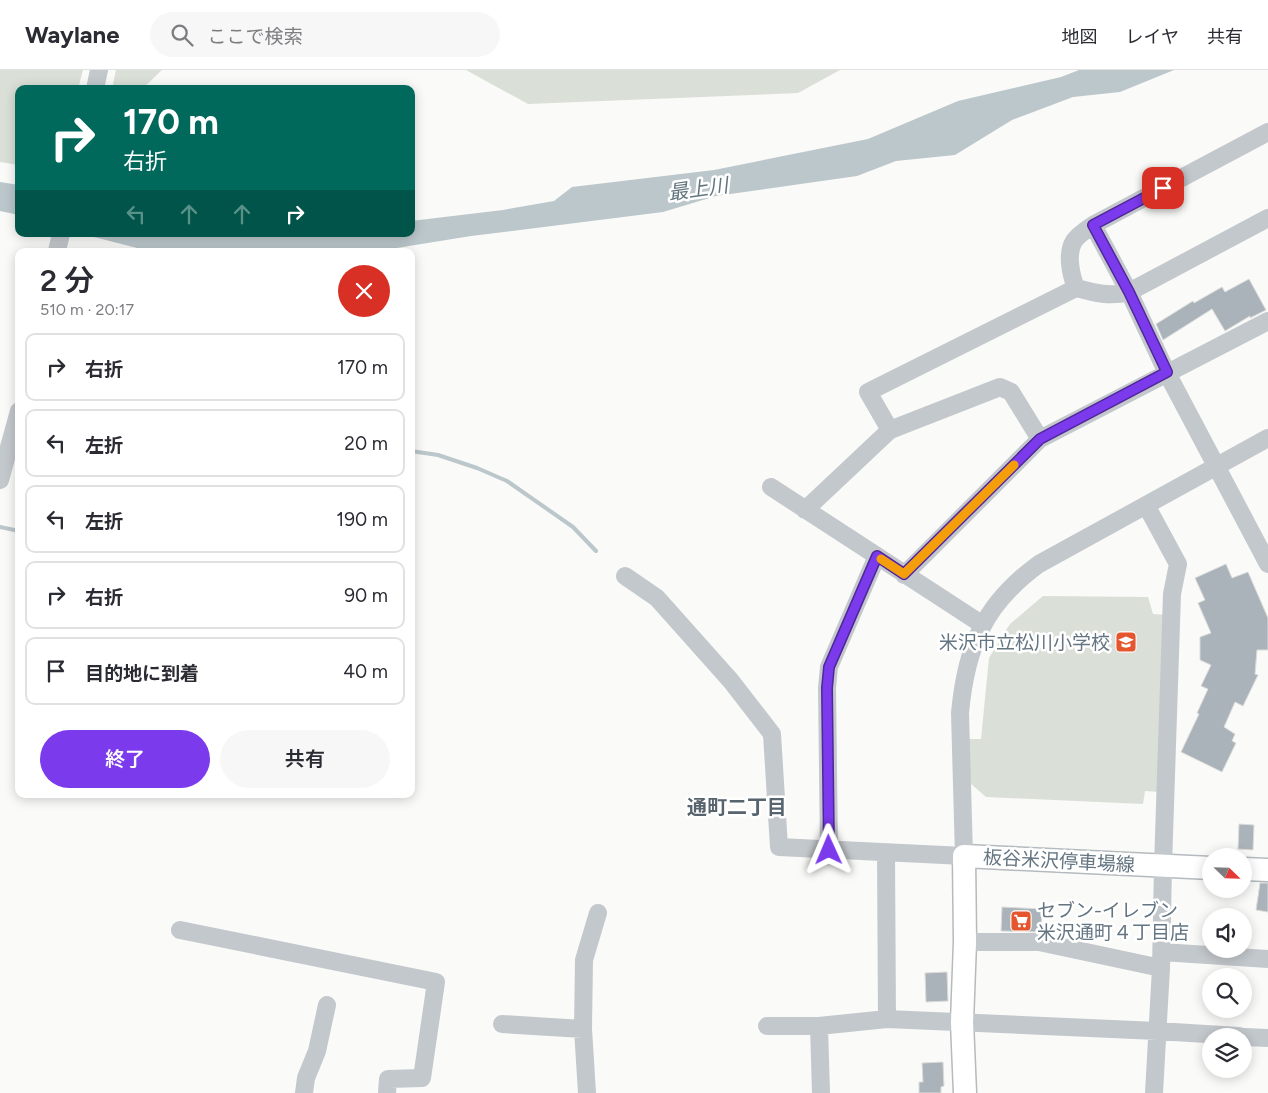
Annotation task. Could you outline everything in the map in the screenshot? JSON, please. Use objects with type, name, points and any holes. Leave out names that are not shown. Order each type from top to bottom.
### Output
[{"type":"main road","name":"板谷米沢停車場線","points":[[965,1093],[962,1022],[965,942],[964,856],[1202,868]]},
{"type":"main road","points":[[1252,869],[1268,870]]},
{"type":"street","points":[[96,85],[99,70]]},
{"type":"street","points":[[1076,288],[1070,258],[1074,242],[1080,234],[1093,225],[1268,132]]},
{"type":"street","points":[[890,430],[868,392],[1076,288],[1097,294],[1117,295],[1129,292],[1268,218]]},
{"type":"street","points":[[1093,225],[1129,292],[1167,372],[1268,564]]},
{"type":"street","points":[[904,574],[1040,439],[1268,321]]},
{"type":"street","points":[[805,510],[890,430],[1000,386],[1011,392],[1040,439]]},
{"type":"street","points":[[0,480],[15,426]]},
{"type":"street","points":[[625,576],[657,598],[731,680],[772,734],[779,848],[964,856],[961,699],[968,658],[983,625],[1008,590],[1039,564],[1268,438]]},
{"type":"street","points":[[771,487],[983,625]]},
{"type":"street","points":[[1146,506],[1178,564],[1172,594],[1163,866],[1162,960],[1154,1093]]},
{"type":"street","points":[[829,850],[827,698],[829,667],[877,556]]},
{"type":"street","points":[[886,853],[887,1019]]},
{"type":"street","points":[[587,1093],[583,1029],[584,960],[598,913]]},
{"type":"street","points":[[180,930],[436,982],[422,1078],[388,1079],[387,1093]]},
{"type":"street","points":[[965,942],[1039,942],[1162,960],[1268,959]]},
{"type":"street","points":[[304,1093],[306,1078],[317,1051],[327,1005]]},
{"type":"street","points":[[767,1026],[819,1026],[887,1019],[1202,1034]]},
{"type":"street","points":[[502,1024],[583,1029]]},
{"type":"street","points":[[819,1026],[821,1093]]},
{"type":"street","points":[[1252,1037],[1268,1038]]},
{"type":"shaded area","points":[[0,70],[83,70],[79,85],[15,85],[15,164],[0,162]]},
{"type":"shaded area","points":[[116,70],[162,70],[146,85],[113,85]]},
{"type":"shaded area","points":[[466,70],[840,70],[798,93],[528,104]]},
{"type":"shaded area","points":[[1043,596],[1148,597],[1153,614],[1168,615],[1160,792],[1145,791],[1143,804],[986,797],[970,783],[968,739],[981,739],[989,658],[1010,624]]},
{"type":"water","name":"最上川","points":[[1079,70],[1174,70],[1120,92],[1073,97],[1012,120],[955,155],[896,161],[857,176],[716,196],[663,212],[471,236],[397,248],[137,248],[94,237],[415,237],[415,221],[503,210],[554,201],[572,187],[714,170],[868,139],[958,101],[1061,77]]},
{"type":"water","points":[[0,182],[15,184],[15,214],[0,211]]},
{"type":"building","points":[[1249,279],[1266,310],[1250,318],[1250,316],[1225,331],[1212,309],[1163,340],[1156,324],[1193,301],[1194,303],[1222,287],[1225,292]]},
{"type":"building","points":[[1226,564],[1232,578],[1248,572],[1268,618],[1268,650],[1257,650],[1255,674],[1258,675],[1243,706],[1235,702],[1224,727],[1235,734],[1232,741],[1236,743],[1222,772],[1181,752],[1199,714],[1197,713],[1208,689],[1201,686],[1211,665],[1200,660],[1200,637],[1211,633],[1198,603],[1205,600],[1195,578]]},
{"type":"building","points":[[1239,824],[1254,825],[1253,850],[1252,848],[1238,848]]},
{"type":"building","points":[[1260,883],[1268,883],[1268,912],[1256,910]]},
{"type":"building","name":"セブン-イレブン 米沢通町４丁目店","points":[[1002,907],[1042,909],[1041,932],[1001,931]]},
{"type":"building","points":[[947,972],[948,1001],[926,1002],[925,973]]},
{"type":"building","points":[[943,1062],[944,1086],[941,1087],[941,1093],[919,1093],[919,1082],[923,1082],[922,1063]]},
{"type":"waterway","points":[[415,452],[438,455],[477,468],[507,481],[573,527],[596,551]]},
{"type":"waterway","points":[[0,527],[15,530]]},
{"type":"slow traffic","points":[[881,559],[904,574],[1014,465]]},
{"type":"place","name":"米沢市立松川小学校","points":[[1126,642]]},
{"type":"place","name":"セブン-イレブン 米沢通町４丁目店","points":[[1021,921]]},
{"type":"district","name":"通町二丁目","points":[[737,807]]},
{"type":"route","points":[[829,850],[827,688],[829,667],[877,556],[904,574],[1040,439],[1167,372],[1129,292],[1093,225],[1163,188]]}]
